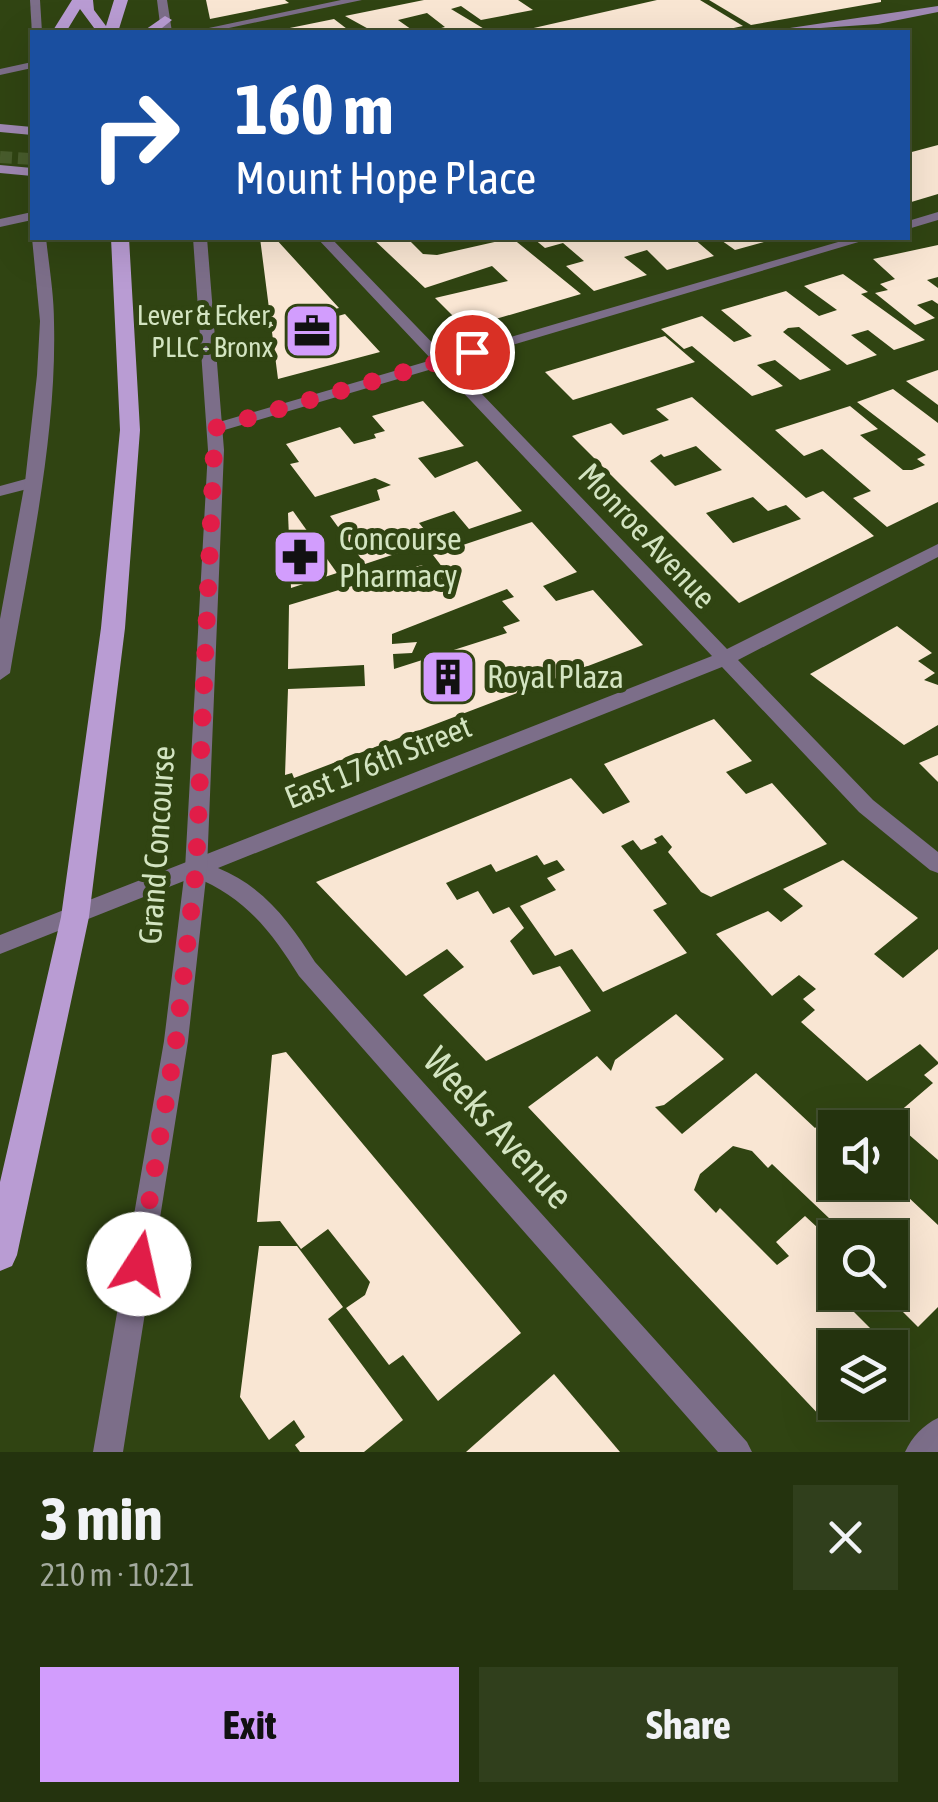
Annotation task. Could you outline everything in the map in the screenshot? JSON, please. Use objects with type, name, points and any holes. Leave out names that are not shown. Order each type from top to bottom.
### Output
[{"type":"main road","points":[[60,30],[78,0]]},
{"type":"main road","points":[[86,0],[87,10],[106,30]]},
{"type":"main road","points":[[109,30],[121,0]]},
{"type":"main road","points":[[846,30],[885,26],[938,10]]},
{"type":"main road","points":[[808,30],[885,26]]},
{"type":"main road","points":[[0,128],[30,131]]},
{"type":"main road","points":[[0,170],[30,172]]},
{"type":"main road","name":"Grand Concourse","points":[[0,1255],[75,917],[127,495],[130,430],[120,240]]},
{"type":"street","points":[[35,0],[36,30]]},
{"type":"street","points":[[162,0],[166,26]]},
{"type":"street","points":[[206,30],[357,0]]},
{"type":"street","points":[[0,72],[30,65]]},
{"type":"street","points":[[0,223],[30,216]]},
{"type":"street","points":[[910,224],[938,216]]},
{"type":"street","points":[[0,673],[33,482],[48,322],[39,240]]},
{"type":"street","name":"Grand Concourse","points":[[108,1452],[173,1059],[196,869],[215,428],[200,240]]},
{"type":"street","name":"Monroe Avenue","points":[[326,240],[866,806],[938,864]]},
{"type":"street","points":[[215,428],[858,240]]},
{"type":"street","points":[[0,491],[33,482]]},
{"type":"street","name":"East 176th Street","points":[[0,946],[723,659],[938,550]]},
{"type":"street","name":"Weeks Avenue","points":[[196,869],[241,888],[273,914],[316,980],[736,1452]]},
{"type":"street","points":[[920,1452],[938,1433]]},
{"type":"building","points":[[206,0],[285,0],[289,3],[210,19]]},
{"type":"building","points":[[424,0],[518,0],[533,10],[481,20],[461,6],[451,9],[486,30],[434,30],[445,27],[427,13],[398,20],[412,30],[370,30],[345,16]]},
{"type":"building","points":[[657,0],[700,0],[743,26],[724,30],[525,30]]},
{"type":"building","points":[[709,0],[881,0],[881,2],[751,25]]},
{"type":"building","points":[[334,19],[348,30],[280,30]]},
{"type":"building","points":[[938,145],[938,194],[910,202],[910,152]]},
{"type":"building","points":[[260,240],[277,240],[339,308],[307,316],[313,323],[345,314],[380,352],[278,379]]},
{"type":"building","points":[[374,240],[413,240],[410,241],[423,254],[437,255],[514,240],[581,294],[465,328],[435,298],[508,281],[492,266],[425,288]]},
{"type":"building","points":[[535,240],[695,240],[714,256],[667,270],[647,250],[624,257],[647,275],[594,291],[566,266],[584,261],[563,243],[545,248]]},
{"type":"building","points":[[721,240],[771,240],[735,250]]},
{"type":"building","points":[[938,245],[938,277],[927,280],[938,288],[938,304],[932,300],[917,305],[935,318],[915,325],[875,293],[888,290],[880,284],[895,279],[873,259]]},
{"type":"building","points":[[843,274],[868,292],[861,294],[925,340],[894,350],[868,330],[851,335],[877,355],[847,365],[799,327],[788,328],[783,332],[831,370],[800,380],[775,360],[757,365],[783,386],[752,396],[692,346],[684,349],[661,329],[702,316],[734,342],[752,336],[721,310],[786,291],[819,316],[837,310],[804,286]]},
{"type":"building","points":[[665,336],[695,362],[573,400],[545,372]]},
{"type":"building","points":[[938,370],[938,405],[906,381]]},
{"type":"building","points":[[893,389],[938,423],[938,502],[887,527],[853,498],[871,491],[822,449],[804,456],[775,430],[850,406],[878,429],[860,435],[903,470],[912,470],[925,465],[917,459],[926,455],[857,402]]},
{"type":"building","points":[[692,397],[806,498],[823,491],[874,536],[739,603],[572,436],[611,423],[623,435],[669,420],[656,409]],"holes":[[[696,446],[722,470],[675,486],[650,461],[661,454],[664,457]],[[753,497],[768,511],[786,505],[801,519],[733,543],[706,513]]]},
{"type":"building","points":[[423,401],[464,446],[418,458],[435,478],[477,461],[522,511],[469,529],[454,511],[419,523],[434,541],[365,564],[330,516],[380,500],[377,490],[391,485],[375,478],[315,497],[290,464],[299,462],[286,444],[340,427],[354,444],[376,438],[374,434],[385,431],[372,416]]},
{"type":"building","points":[[293,511],[337,573],[291,588],[288,513]]},
{"type":"building","name":"Royal Plaza","points":[[532,522],[577,572],[543,586],[556,601],[593,590],[643,645],[294,778],[292,773],[285,775],[288,689],[365,686],[364,665],[288,669],[289,605],[422,565],[432,577],[446,572],[433,555]],"holes":[[[507,589],[514,597],[502,601],[520,621],[503,627],[507,633],[394,669],[393,654],[412,653],[417,642],[392,644],[392,634]]]},
{"type":"building","points":[[897,626],[932,653],[918,661],[935,673],[924,680],[938,685],[938,725],[904,745],[810,674]]},
{"type":"building","points":[[714,719],[752,761],[726,772],[746,794],[772,783],[827,844],[711,897],[701,892],[668,852],[672,847],[662,835],[654,839],[657,843],[641,850],[633,840],[621,846],[667,904],[653,910],[687,953],[603,992],[572,949],[555,956],[520,906],[556,890],[547,878],[565,870],[557,860],[544,865],[537,855],[496,872],[491,864],[446,883],[457,900],[478,891],[493,914],[509,907],[524,928],[510,941],[533,975],[560,966],[591,1011],[486,1061],[423,995],[464,967],[447,949],[406,976],[316,882],[571,778],[603,814],[630,802],[604,764]]},
{"type":"building","points":[[938,755],[938,782],[919,763]]},
{"type":"building","points":[[843,860],[918,918],[874,954],[903,978],[938,949],[938,1062],[920,1044],[867,1081],[801,1022],[815,1010],[803,999],[816,989],[799,975],[772,996],[716,934],[768,911],[781,922],[803,906],[783,889]]},
{"type":"building","points":[[676,1014],[724,1059],[664,1105],[655,1107],[682,1134],[756,1073],[815,1128],[818,1126],[818,1200],[908,1200],[908,1197],[938,1225],[938,1307],[918,1327],[901,1310],[908,1310],[908,1220],[829,1220],[772,1164],[768,1168],[752,1151],[733,1146],[700,1174],[694,1190],[716,1213],[720,1208],[777,1265],[789,1256],[776,1242],[805,1216],[818,1228],[818,1310],[852,1310],[872,1330],[818,1330],[818,1414],[528,1107],[597,1056],[611,1071],[615,1060]]},
{"type":"building","points":[[286,1052],[521,1333],[438,1401],[403,1355],[389,1365],[346,1308],[365,1295],[370,1282],[328,1229],[301,1249],[280,1221],[257,1222],[272,1055]]},
{"type":"building","points":[[938,1064],[938,1160],[908,1134],[908,1110],[902,1110],[933,1083],[924,1075]]},
{"type":"building","points":[[259,1246],[297,1246],[343,1307],[328,1319],[403,1420],[364,1452],[300,1452],[295,1445],[305,1437],[294,1420],[269,1440],[240,1397]]},
{"type":"building","points":[[554,1374],[620,1452],[466,1452]]},
{"type":"tunnel","points":[[0,157],[30,159]]},
{"type":"place","name":"Lever & Ecker, PLLC - Bronx","points":[[312,331]]},
{"type":"place","name":"Concourse Pharmacy","points":[[300,557]]},
{"type":"place","name":"Royal Plaza","points":[[448,677]]},
{"type":"route","points":[[139,1264],[176,1041],[196,869],[215,428],[472,352]]}]
